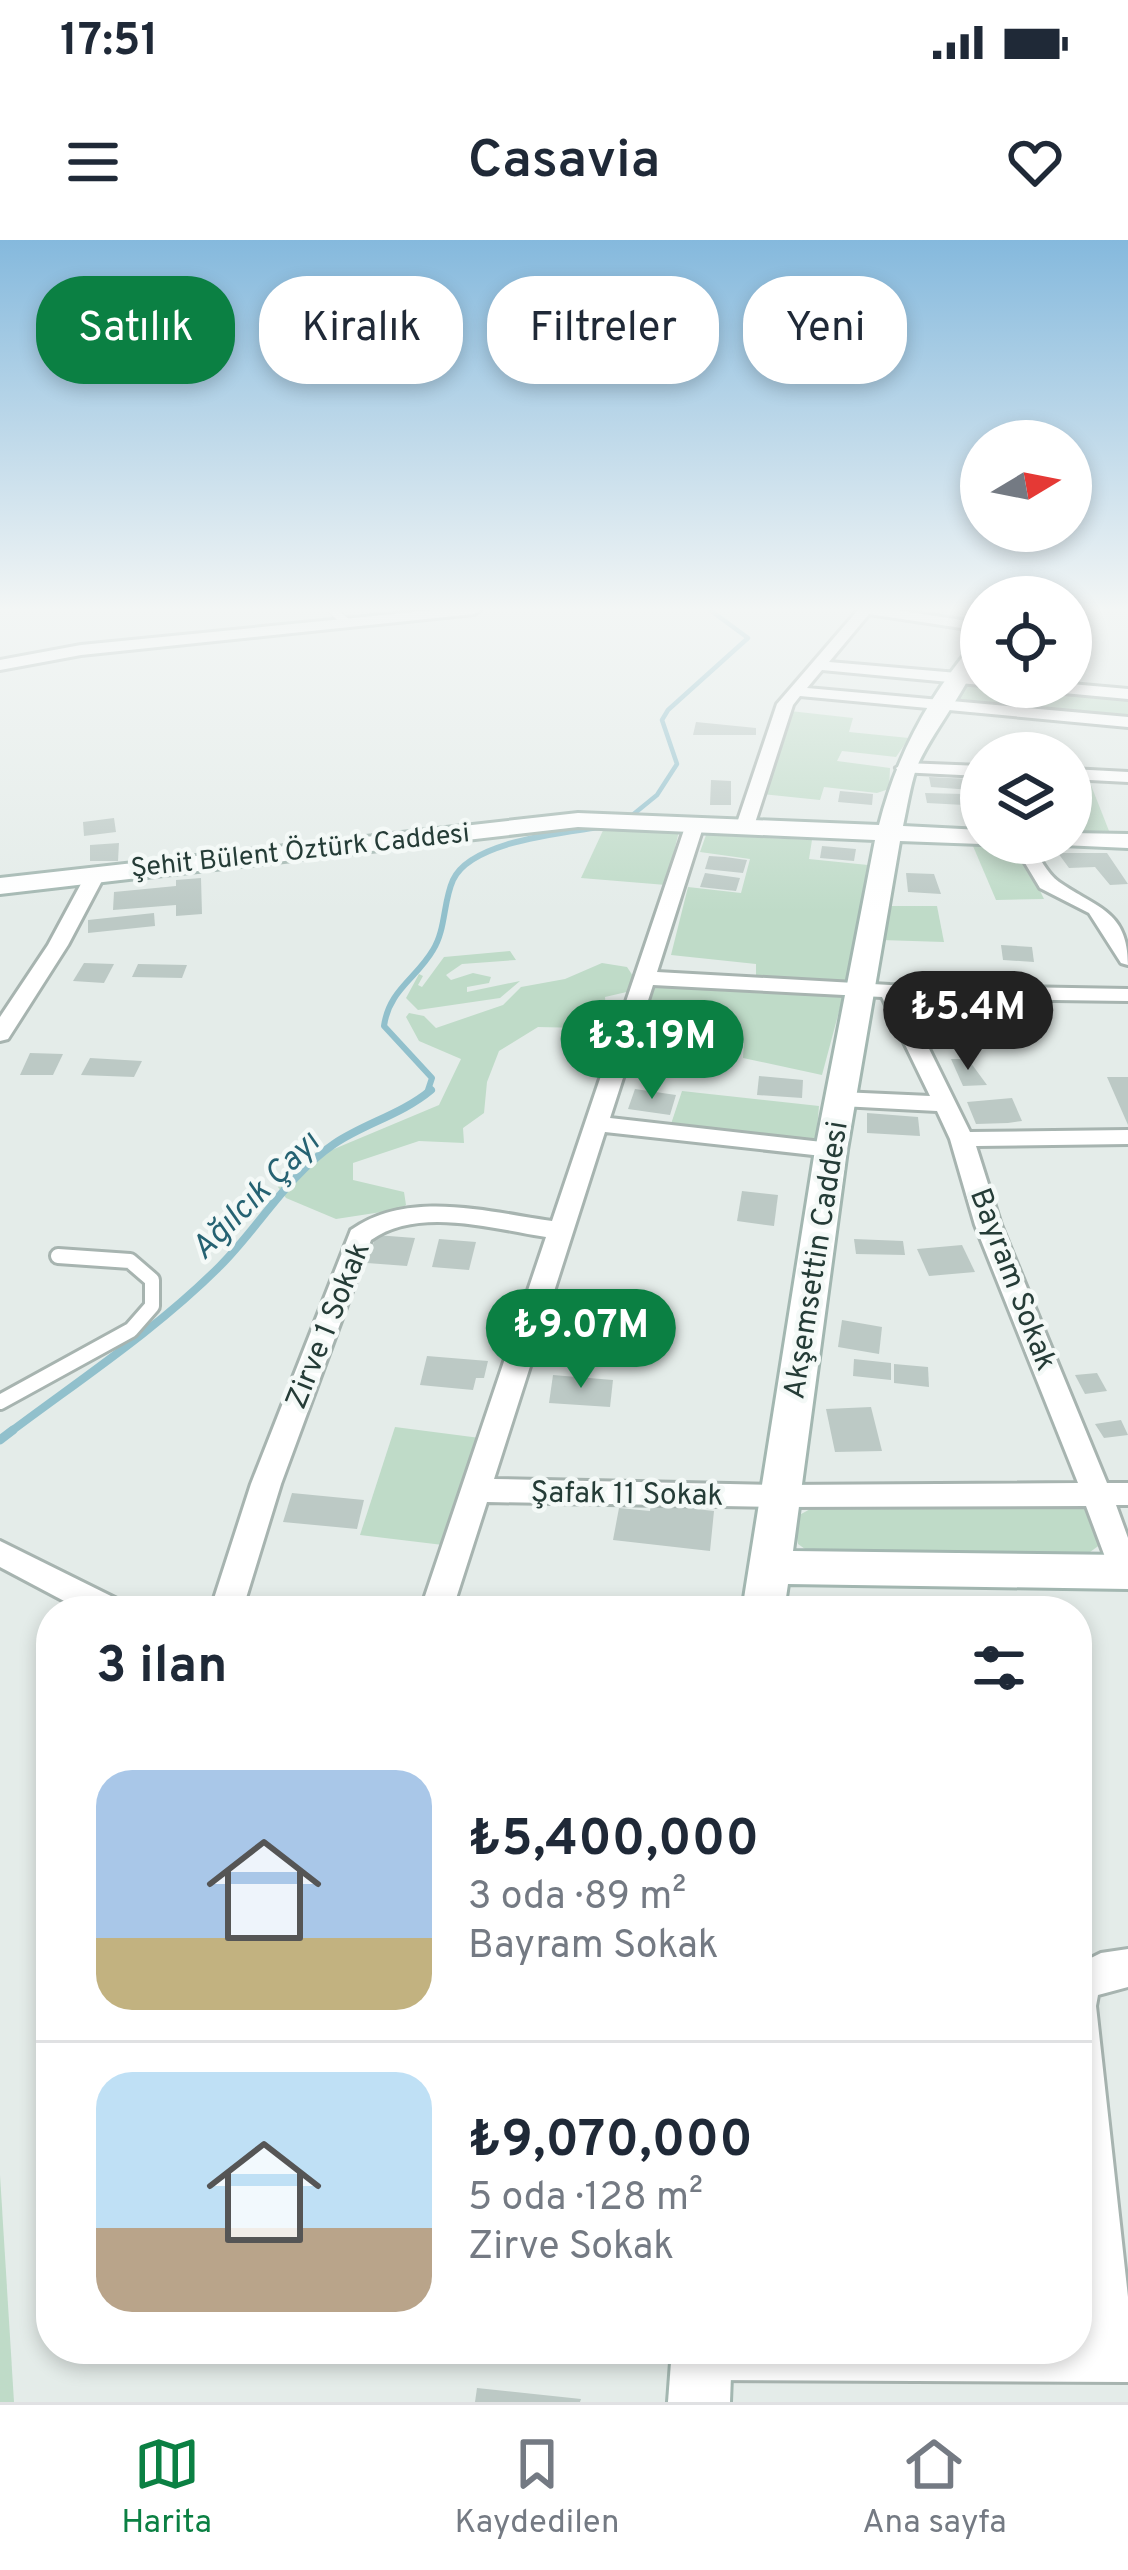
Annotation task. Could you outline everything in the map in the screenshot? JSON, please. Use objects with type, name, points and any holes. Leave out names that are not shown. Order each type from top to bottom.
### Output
[{"type":"street","points":[[745,826],[784,711]]},
{"type":"street","name":"Akşemsettin Caddesi","points":[[765,1596],[831,1150],[841,1099],[876,990],[889,833],[905,767],[936,711]]},
{"type":"street","points":[[987,711],[1128,722]]},
{"type":"street","points":[[905,767],[960,770]]},
{"type":"street","points":[[1092,775],[1128,776]]},
{"type":"street","name":"Şehit Bülent Öztürk Caddesi","points":[[0,886],[600,820],[695,824]]},
{"type":"street","points":[[441,1596],[695,824],[960,836]]},
{"type":"street","points":[[1092,841],[1128,842]]},
{"type":"street","points":[[1035,864],[1047,884],[1096,909],[1128,959]]},
{"type":"street","points":[[0,1034],[58,945],[96,873]]},
{"type":"street","points":[[646,978],[876,990],[1128,995]]},
{"type":"street","name":"Bayram Sokak","points":[[876,990],[962,1139],[988,1226],[1113,1494],[1127,1572]]},
{"type":"street","points":[[841,1099],[944,1104]]},
{"type":"street","points":[[598,1124],[831,1150]]},
{"type":"street","points":[[962,1139],[1128,1137]]},
{"type":"street","name":"Zirve 1 Sokak","points":[[231,1596],[321,1331],[360,1236],[369,1226],[414,1216],[562,1231]]},
{"type":"street","name":"Şafak 11 Sokak","points":[[476,1490],[779,1496],[1113,1494]]},
{"type":"street","points":[[0,1552],[84,1596]]},
{"type":"street","points":[[768,1567],[1127,1572]]},
{"type":"street","points":[[1092,1977],[1128,1968]]},
{"type":"street","points":[[1092,2130],[1120,2359]]},
{"type":"street","points":[[701,2369],[910,2364]]},
{"type":"lane","points":[[0,1402],[139,1326],[152,1306],[152,1280],[140,1266],[130,1261],[58,1256]]},
{"type":"green space","points":[[790,711],[853,718],[849,732],[909,738],[896,757],[842,751],[837,761],[890,768],[889,789],[877,793],[824,787],[820,800],[761,794]]},
{"type":"green space","points":[[1047,711],[1128,711],[1128,718]]},
{"type":"green space","points":[[1092,788],[1111,836],[1092,836]]},
{"type":"green space","points":[[606,824],[680,827],[666,885],[581,878]]},
{"type":"green space","points":[[706,835],[812,840],[809,859],[868,865],[848,986],[756,981],[756,964],[671,955],[688,887],[741,893],[750,859],[700,852]]},
{"type":"green space","points":[[981,864],[1027,864],[1044,899],[996,900]]},
{"type":"green space","points":[[886,906],[937,906],[944,942],[881,940]]},
{"type":"green space","points":[[510,951],[516,960],[462,964],[446,975],[451,980],[473,973],[491,977],[489,983],[467,987],[467,992],[520,981],[500,998],[418,1010],[406,998],[419,974],[422,987],[444,957]]},
{"type":"green space","points":[[602,963],[627,967],[633,976],[631,991],[605,997],[606,1012],[582,1028],[538,1027],[499,1051],[487,1082],[484,1113],[463,1128],[464,1143],[419,1141],[353,1163],[353,1180],[404,1192],[406,1205],[401,1209],[336,1219],[286,1198],[278,1187],[303,1162],[439,1105],[461,1059],[419,1041],[406,1017],[409,1013],[424,1016],[436,1028],[503,1005],[521,987],[565,979]]},
{"type":"green space","points":[[658,980],[845,989],[822,1075],[743,1058],[744,1043],[637,1031]]},
{"type":"green space","points":[[682,1091],[819,1106],[816,1141],[671,1124]]},
{"type":"green space","points":[[395,1427],[480,1438],[443,1545],[360,1535]]},
{"type":"green space","points":[[1084,1506],[1092,1513],[1101,1544],[1086,1555],[826,1554],[798,1544],[794,1518],[812,1508]]},
{"type":"green space","points":[[0,2175],[14,2402],[0,2402]]},
{"type":"building","points":[[696,722],[756,728],[756,735],[693,735]]},
{"type":"building","points":[[929,777],[960,779],[960,789],[931,787]]},
{"type":"building","points":[[711,780],[731,781],[731,805],[710,805]]},
{"type":"building","points":[[840,791],[873,794],[872,805],[838,802]]},
{"type":"building","points":[[925,793],[960,794],[960,805],[927,803]]},
{"type":"building","points":[[114,818],[116,832],[84,836],[83,822]]},
{"type":"building","points":[[119,843],[118,861],[90,861],[90,845]]},
{"type":"building","points":[[822,846],[856,849],[854,861],[820,858]]},
{"type":"building","points":[[1092,853],[1107,853],[1128,884],[1110,885],[1095,867],[1069,868],[1066,864],[1092,864]]},
{"type":"building","points":[[709,856],[747,860],[743,873],[705,869]]},
{"type":"building","points":[[705,873],[740,878],[736,891],[700,887]]},
{"type":"building","points":[[906,873],[934,874],[941,894],[908,892]]},
{"type":"building","points":[[201,878],[202,914],[176,916],[176,905],[113,910],[114,892],[176,886],[176,880]]},
{"type":"building","points":[[154,913],[155,926],[88,933],[88,920]]},
{"type":"building","points":[[1001,945],[1032,947],[1034,962],[1003,960]]},
{"type":"building","points":[[84,963],[114,964],[104,983],[73,981]]},
{"type":"building","points":[[138,964],[187,965],[182,978],[132,977]]},
{"type":"building","points":[[30,1053],[63,1054],[53,1075],[20,1075]]},
{"type":"building","points":[[90,1058],[142,1061],[134,1077],[81,1075]]},
{"type":"building","points":[[951,1059],[968,1059],[987,1085],[963,1086]]},
{"type":"building","points":[[759,1076],[803,1080],[802,1098],[757,1095]]},
{"type":"building","points":[[1107,1077],[1128,1077],[1128,1125]]},
{"type":"building","points":[[635,1089],[676,1095],[670,1115],[628,1109]]},
{"type":"building","points":[[1012,1098],[1022,1121],[976,1124],[967,1102]]},
{"type":"building","points":[[867,1113],[918,1117],[920,1136],[867,1133]]},
{"type":"building","points":[[742,1191],[778,1195],[774,1226],[737,1221]]},
{"type":"building","points":[[376,1235],[415,1238],[407,1266],[367,1263]]},
{"type":"building","points":[[439,1239],[476,1242],[469,1270],[432,1267]]},
{"type":"building","points":[[854,1239],[903,1241],[905,1255],[856,1254]]},
{"type":"building","points":[[962,1245],[975,1272],[929,1276],[917,1249]]},
{"type":"building","points":[[842,1320],[882,1327],[879,1354],[838,1347]]},
{"type":"building","points":[[427,1356],[488,1361],[484,1378],[476,1378],[473,1390],[420,1385]]},
{"type":"building","points":[[854,1359],[891,1363],[891,1380],[853,1376]]},
{"type":"building","points":[[894,1364],[928,1367],[929,1387],[894,1383]]},
{"type":"building","points":[[1097,1373],[1107,1391],[1085,1394],[1075,1375]]},
{"type":"building","points":[[553,1375],[613,1380],[610,1407],[549,1403]]},
{"type":"building","points":[[871,1407],[882,1451],[835,1452],[826,1409]]},
{"type":"building","points":[[1121,1420],[1128,1435],[1104,1438],[1095,1424]]},
{"type":"building","points":[[292,1493],[364,1500],[357,1529],[283,1522]]},
{"type":"building","points":[[651,1504],[714,1511],[710,1551],[613,1540],[619,1508],[650,1511]]},
{"type":"building","points":[[477,2388],[581,2399],[475,2402]]},
{"type":"waterway","name":"Ağılcık Çayı","points":[[630,817],[657,795],[677,764],[662,720],[667,711]]},
{"type":"waterway","name":"Ağılcık Çayı","points":[[427,1093],[432,1078],[384,1026],[391,1003],[437,942],[453,880],[463,866],[499,847],[605,826]]},
{"type":"waterway","name":"Ağılcık Çayı","points":[[427,1093],[431,1090]]},
{"type":"waterway","name":"Ağılcık Çayı","points":[[11,1431],[196,1289],[317,1157],[427,1093]]},
{"type":"waterway","name":"Ağılcık Çayı","points":[[0,1440],[11,1431]]}]
